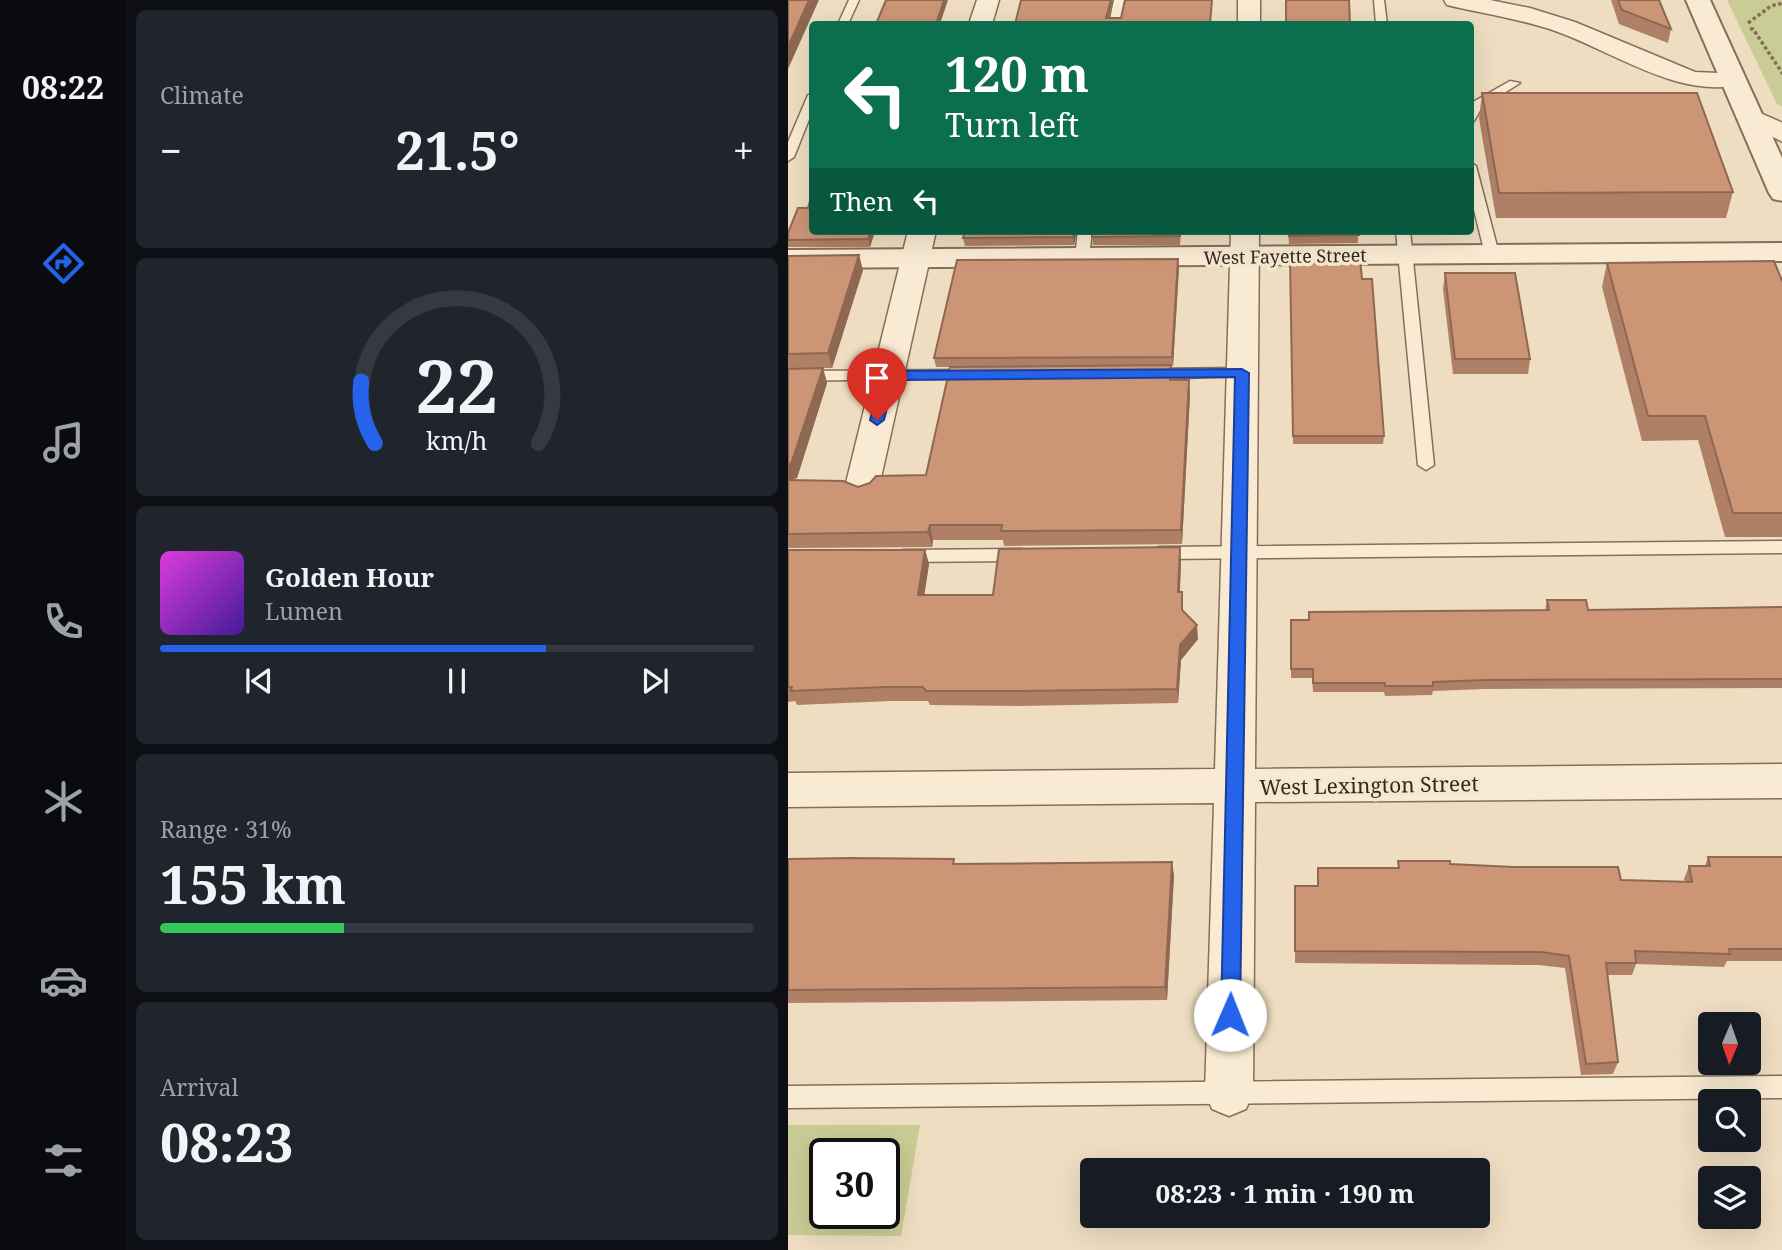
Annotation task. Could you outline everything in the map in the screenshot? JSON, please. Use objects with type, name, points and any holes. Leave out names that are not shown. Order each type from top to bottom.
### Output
[{"type":"street","points":[[982,21],[988,0]]},
{"type":"street","points":[[1249,0],[1249,21]]},
{"type":"street","points":[[1455,0],[1530,15],[1567,27],[1691,79],[1733,79]]},
{"type":"street","points":[[1698,0],[1783,193]]},
{"type":"street","points":[[1749,116],[1783,134]]},
{"type":"street","name":"West Fayette Street","points":[[788,259],[918,245],[1404,243],[1492,254],[1783,252]]},
{"type":"street","points":[[1229,1093],[1245,244]]},
{"type":"street","points":[[856,487],[888,376],[918,245]]},
{"type":"street","name":"West Lexington Street","points":[[788,790],[1783,781]]},
{"type":"lane","points":[[844,21],[854,0]]},
{"type":"lane","points":[[1116,21],[1119,0]]},
{"type":"lane","points":[[1379,0],[1382,21]]},
{"type":"lane","points":[[1474,111],[1477,105],[1514,83]]},
{"type":"lane","points":[[788,157],[809,105]]},
{"type":"lane","points":[[1474,182],[1492,254]]},
{"type":"lane","points":[[1404,243],[1426,465]]},
{"type":"lane","points":[[1129,374],[1242,373]]},
{"type":"lane","points":[[788,376],[995,375]]},
{"type":"lane","points":[[1147,554],[1783,547]]},
{"type":"lane","points":[[885,556],[1037,555]]},
{"type":"lane","points":[[788,1097],[1783,1087]]},
{"type":"path","points":[[1748,23],[1771,6],[1783,2]]},
{"type":"green space","points":[[1727,0],[1782,0],[1782,107],[1777,104]]},
{"type":"green space","points":[[788,1125],[920,1125],[901,1236],[788,1235]]},
{"type":"building","points":[[788,0],[809,0],[788,47]]},
{"type":"building","points":[[886,0],[944,0],[937,21],[877,21]]},
{"type":"building","points":[[1021,0],[1111,0],[1106,18],[1121,18],[1125,0],[1212,0],[1210,21],[1016,21]]},
{"type":"building","points":[[1286,0],[1349,0],[1350,21],[1286,21]]},
{"type":"building","points":[[1618,0],[1659,0],[1671,29],[1622,10]]},
{"type":"building","points":[[1482,93],[1697,93],[1733,192],[1499,193]]},
{"type":"building","points":[[809,204],[809,235],[870,235],[868,239],[788,240],[798,208],[808,208]]},
{"type":"building","points":[[964,235],[1073,235],[1073,237],[963,238]]},
{"type":"building","points":[[1092,235],[1180,235],[1180,236]]},
{"type":"building","points":[[1289,235],[1359,235],[1289,236]]},
{"type":"building","points":[[859,255],[828,353],[788,354],[788,256]]},
{"type":"building","points":[[1178,259],[1172,357],[934,358],[957,260]]},
{"type":"building","points":[[1290,259],[1360,259],[1362,279],[1372,279],[1384,436],[1293,436]]},
{"type":"building","points":[[1774,261],[1783,283],[1783,513],[1733,513],[1705,416],[1648,416],[1607,263]]},
{"type":"building","points":[[1445,273],[1515,273],[1530,359],[1455,359]]},
{"type":"building","points":[[1171,365],[1170,380],[1189,380],[1181,530],[1001,531],[1002,525],[930,525],[928,532],[788,534],[788,480],[843,481],[858,487],[870,483],[876,476],[926,475],[950,367]]},
{"type":"building","points":[[823,368],[791,464],[788,464],[788,369]]},
{"type":"building","points":[[1180,547],[1178,592],[1182,592],[1182,610],[1197,625],[1180,645],[1177,689],[926,691],[923,687],[886,687],[791,691],[792,687],[788,687],[788,550],[925,550],[918,595],[993,595],[999,549]]},
{"type":"building","points":[[1547,600],[1586,600],[1588,610],[1783,607],[1783,679],[1486,680],[1433,682],[1433,686],[1385,686],[1385,683],[1313,683],[1313,669],[1291,669],[1291,620],[1309,620],[1309,612],[1549,610]]},
{"type":"building","points":[[1708,857],[1783,857],[1783,949],[1729,949],[1730,954],[1635,951],[1636,963],[1606,963],[1618,1062],[1586,1064],[1569,956],[1541,952],[1295,951],[1295,886],[1318,886],[1318,868],[1399,868],[1398,861],[1450,861],[1450,864],[1514,867],[1618,867],[1621,880],[1692,882],[1689,866],[1710,866]]},
{"type":"building","points":[[788,859],[954,859],[953,864],[1172,862],[1165,987],[788,990]]},
{"type":"route","points":[[877,420],[888,376],[1242,373],[1230,1015]]}]
